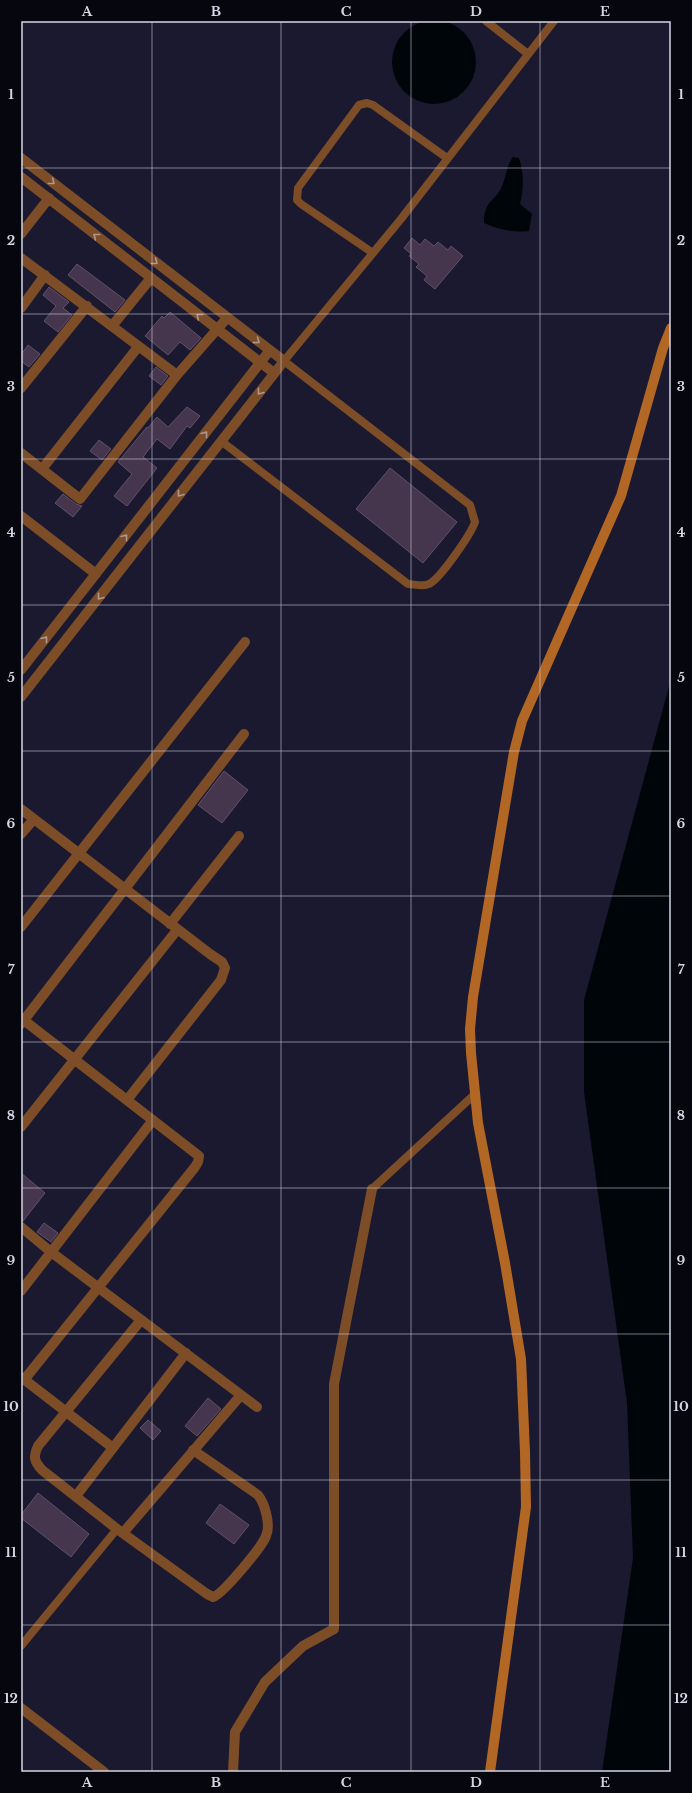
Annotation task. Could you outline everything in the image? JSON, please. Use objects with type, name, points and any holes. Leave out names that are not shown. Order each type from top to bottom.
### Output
[{"type":"street","points":[[21,158],[284,361],[21,697]]},
{"type":"street","points":[[21,177],[274,373]]},
{"type":"street","points":[[21,234],[49,198]]},
{"type":"street","points":[[21,258],[88,306],[138,347],[177,375]]},
{"type":"street","points":[[21,308],[45,275]]},
{"type":"street","points":[[112,326],[151,278]]},
{"type":"street","points":[[21,388],[88,306]]},
{"type":"street","points":[[21,452],[80,499],[177,375],[218,331],[228,318]]},
{"type":"street","points":[[490,1772],[526,1507],[526,1452],[521,1359],[506,1263],[478,1123],[471,1053],[473,997],[514,752],[522,721],[621,496],[671,328]]},
{"type":"street","points":[[42,469],[138,347]]},
{"type":"street","points":[[21,670],[270,350]]},
{"type":"street","points":[[21,516],[96,574]]},
{"type":"street","points":[[21,927],[245,642]]},
{"type":"street","points":[[114,1448],[66,1413],[23,1378],[198,1162],[199,1156],[74,1059],[22,1021],[244,734]]},
{"type":"street","points":[[21,809],[78,854],[222,962],[225,968],[225,973],[127,1100]]},
{"type":"street","points":[[21,834],[34,819]]},
{"type":"street","points":[[21,1127],[174,927],[240,836]]},
{"type":"street","points":[[21,1290],[153,1120]]},
{"type":"street","points":[[233,1772],[235,1732],[264,1682],[303,1646],[334,1629],[334,1384],[372,1189]]},
{"type":"street","points":[[21,1227],[51,1252],[257,1407]]},
{"type":"street","points":[[141,1320],[38,1446],[35,1454],[35,1462],[120,1531],[213,1597],[223,1591],[266,1536],[268,1530],[264,1505],[258,1495],[193,1450]]},
{"type":"street","points":[[76,1496],[186,1354]]},
{"type":"street","points":[[120,1531],[241,1395]]},
{"type":"street","points":[[21,1708],[104,1772]]},
{"type":"lane","points":[[486,21],[528,54]]},
{"type":"lane","points":[[221,441],[408,584],[429,584],[437,577],[472,531],[475,522],[470,505],[284,361],[373,253],[554,21]]},
{"type":"lane","points":[[373,253],[297,200],[298,188],[359,105],[368,103],[373,105],[447,158]]},
{"type":"lane","points":[[372,1189],[475,1094]]},
{"type":"lane","points":[[21,1646],[120,1531]]},
{"type":"shaded area","points":[[426,20],[442,20],[458,27],[469,38],[476,54],[476,70],[473,78],[464,92],[458,97],[442,104],[426,104],[410,97],[399,86],[392,70],[392,54],[399,38],[410,27]]},
{"type":"shaded area","points":[[513,157],[519,158],[523,175],[520,204],[532,214],[529,231],[506,230],[484,223],[486,209],[504,182],[509,164]]},
{"type":"shaded area","points":[[671,679],[671,1772],[602,1772],[633,1558],[627,1403],[584,1092],[584,1000]]},
{"type":"building","points":[[412,238],[420,245],[425,239],[434,246],[438,242],[448,250],[451,246],[463,256],[435,289],[424,280],[427,276],[416,267],[419,264],[409,256],[411,254],[404,248]]},
{"type":"building","points":[[77,264],[125,300],[115,312],[68,275]]},
{"type":"building","points":[[49,287],[69,302],[63,308],[72,315],[58,332],[44,321],[56,306],[43,295]]},
{"type":"building","points":[[170,312],[201,338],[190,350],[180,342],[168,355],[145,336],[162,316],[164,318]]},
{"type":"building","points":[[28,345],[40,354],[29,367],[21,361],[21,355]]},
{"type":"building","points":[[156,367],[168,376],[161,385],[149,376]]},
{"type":"building","points":[[187,407],[200,416],[190,428],[187,426],[170,449],[157,439],[143,457],[157,468],[127,506],[114,496],[132,474],[118,462],[157,417],[168,427]]},
{"type":"building","points":[[99,440],[111,449],[102,460],[90,451]]},
{"type":"building","points":[[390,468],[457,522],[423,563],[356,509]]},
{"type":"building","points":[[63,494],[76,504],[82,506],[73,517],[55,503]]},
{"type":"building","points":[[224,771],[248,790],[222,823],[198,805]]},
{"type":"building","points":[[21,1173],[45,1193],[23,1221],[21,1221]]},
{"type":"building","points":[[44,1223],[58,1233],[51,1242],[37,1232]]},
{"type":"building","points":[[208,1398],[221,1409],[197,1436],[185,1426]]},
{"type":"building","points":[[148,1420],[161,1431],[153,1440],[140,1428]]},
{"type":"building","points":[[38,1493],[89,1534],[71,1557],[21,1518],[21,1515]]},
{"type":"building","points":[[220,1504],[249,1525],[234,1544],[206,1523]]}]
